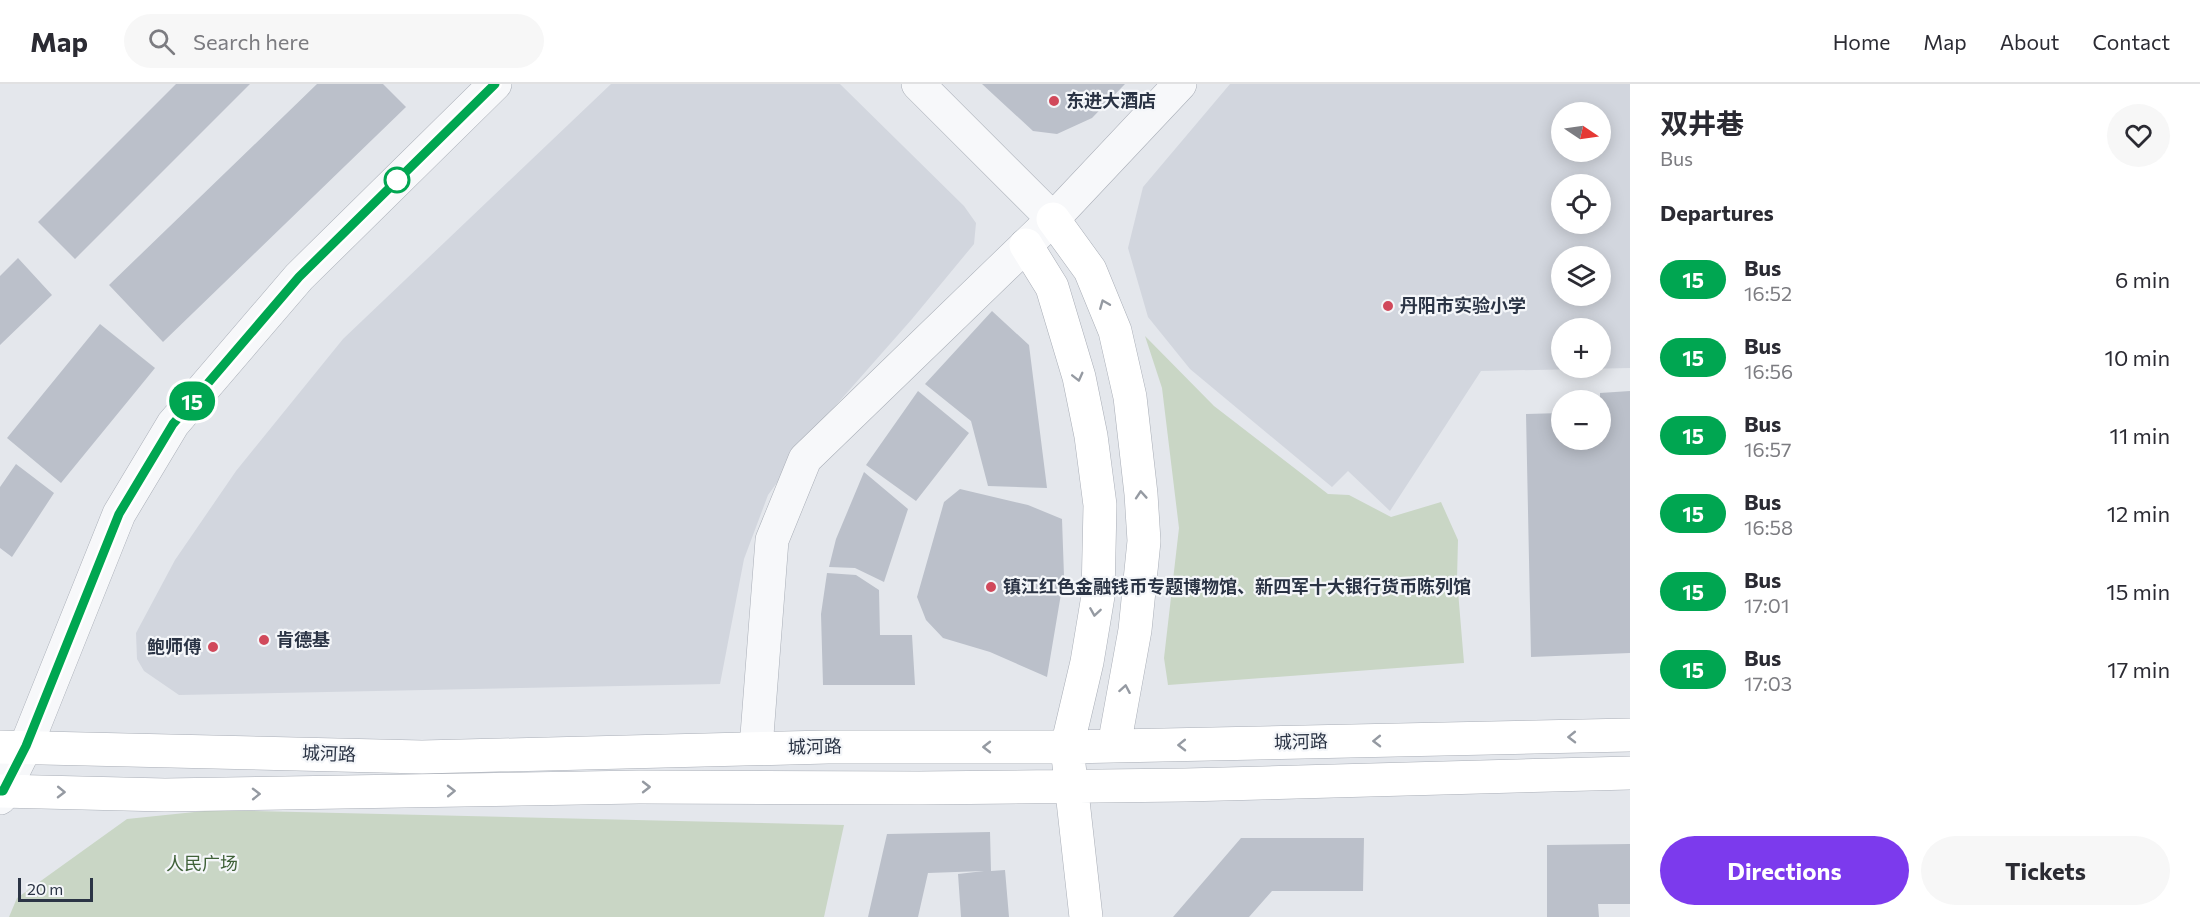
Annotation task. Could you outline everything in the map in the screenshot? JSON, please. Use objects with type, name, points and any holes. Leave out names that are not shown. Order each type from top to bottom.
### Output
[{"type":"main road","points":[[1053,219],[1090,270],[1115,331],[1130,397],[1144,541],[1135,630],[1114,746]]},
{"type":"main road","points":[[1026,245],[1052,287],[1078,377],[1091,436],[1100,506],[1098,596],[1087,662],[1067,747],[1086,917]]},
{"type":"main road","name":"城河路","points":[[13,747],[422,757],[756,748],[1067,747],[1630,735]]},
{"type":"main road","points":[[1,793],[165,795],[639,787],[1072,786],[1405,781],[1630,773]]},
{"type":"street","points":[[1,793],[13,747],[119,514],[173,424],[299,277],[495,84]]},
{"type":"street","points":[[918,84],[1053,219]]},
{"type":"street","points":[[756,748],[772,540],[805,459],[1053,219],[1180,84]]},
{"type":"shaded area","points":[[611,84],[840,84],[964,206],[976,223],[974,244],[912,319],[822,421],[768,495],[744,559],[720,684],[179,695],[144,671],[137,659],[136,633],[175,560],[236,471],[343,339]]},
{"type":"shaded area","name":"丹阳市实验小学","points":[[1230,84],[1630,84],[1630,368],[1611,368],[1611,318],[1551,318],[1551,370],[1481,371],[1390,511],[1348,471],[1332,487],[1190,369],[1148,317],[1128,248],[1143,187]]},
{"type":"green space","points":[[1145,336],[1214,406],[1328,494],[1349,495],[1391,517],[1441,502],[1458,540],[1457,579],[1464,663],[1168,685],[1164,658],[1179,528],[1162,388]]},
{"type":"green space","name":"人民广场","points":[[214,810],[844,825],[824,917],[9,917],[17,898],[127,819]]},
{"type":"building","points":[[176,84],[250,84],[75,259],[38,222]]},
{"type":"building","points":[[317,84],[383,84],[406,107],[163,342],[109,285]]},
{"type":"building","name":"东进大酒店","points":[[982,84],[1125,84],[1092,118],[1057,134],[1033,131]]},
{"type":"building","points":[[18,258],[52,295],[0,345],[0,276]]},
{"type":"building","points":[[992,311],[1029,345],[1047,488],[988,486],[971,421],[925,384]]},
{"type":"building","points":[[100,324],[155,368],[61,483],[7,438]]},
{"type":"building","points":[[918,391],[969,433],[916,501],[866,465]]},
{"type":"building","points":[[1630,391],[1630,653],[1531,657],[1526,414],[1551,413],[1551,450],[1611,450],[1611,392]]},
{"type":"building","points":[[16,464],[54,493],[12,557],[0,548],[0,487]]},
{"type":"building","points":[[864,472],[908,509],[884,582],[855,568],[829,567],[836,539]]},
{"type":"building","name":"镇江红色金融钱币专题博物馆、新四军十大银行货币陈列馆","points":[[960,489],[1028,505],[1062,519],[1064,576],[1047,677],[990,652],[943,638],[926,620],[917,597],[944,502]]},
{"type":"building","points":[[827,573],[856,575],[879,590],[880,635],[912,635],[915,685],[823,685],[821,614]]},
{"type":"building","points":[[990,832],[991,871],[1005,870],[1009,917],[961,917],[958,874],[984,871],[928,873],[918,917],[868,917],[887,834]]},
{"type":"building","points":[[1241,838],[1364,838],[1363,891],[1272,891],[1249,917],[1173,917]]},
{"type":"building","points":[[1630,844],[1630,904],[1598,904],[1599,917],[1547,917],[1547,845]]},
{"type":"bus line","name":"15","points":[[0,791],[3,791],[26,746],[119,514],[173,424],[299,277],[495,84]]},
{"type":"place","name":"东进大酒店","points":[[1054,101]]},
{"type":"place","name":"丹阳市实验小学","points":[[1388,306]]},
{"type":"place","name":"镇江红色金融钱币专题博物馆、新四军十大银行货币陈列馆","points":[[991,587]]},
{"type":"place","name":"肯德基","points":[[264,640]]},
{"type":"place","name":"鲍师傅","points":[[213,647]]}]
